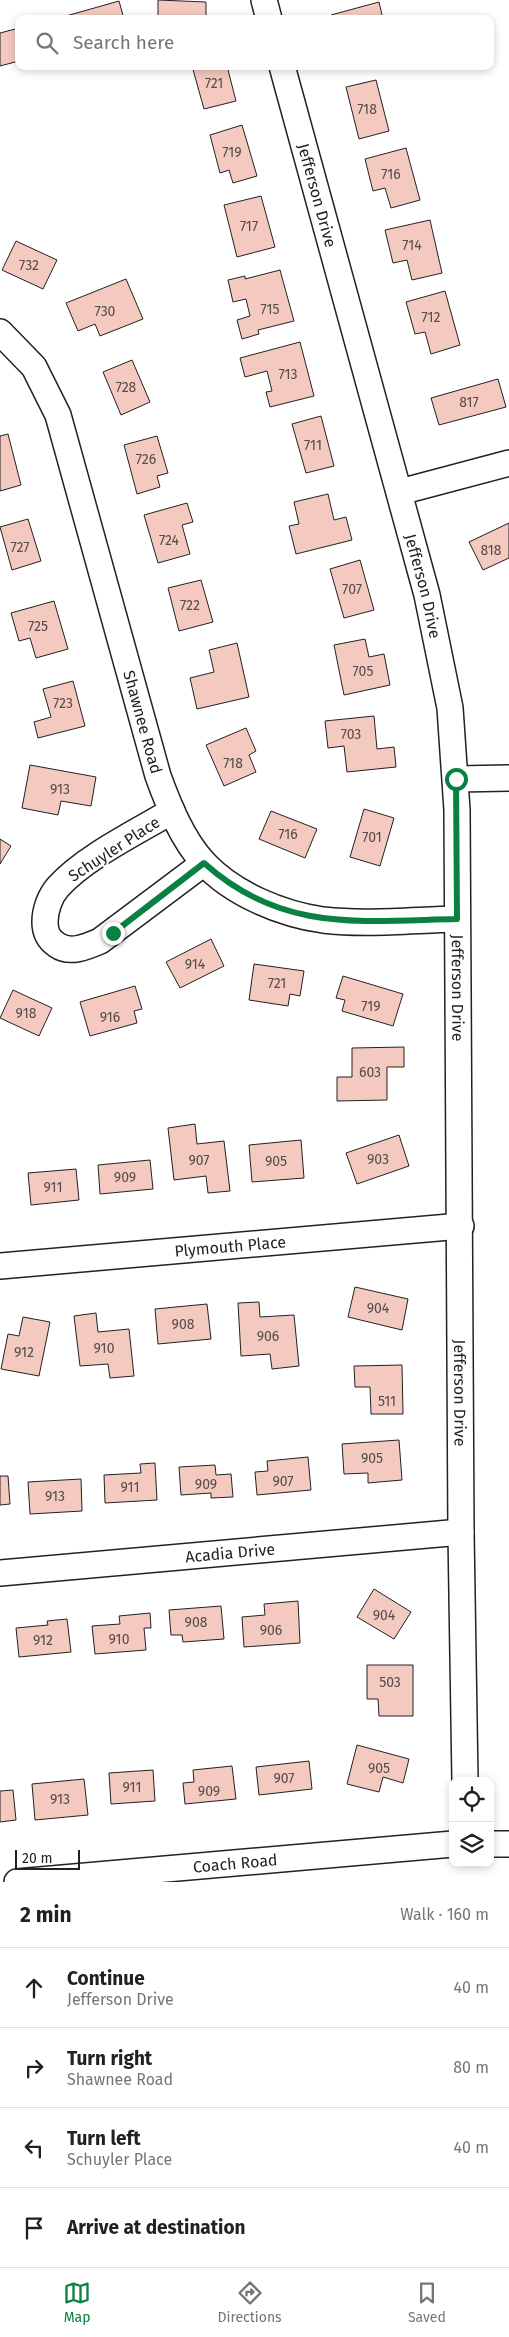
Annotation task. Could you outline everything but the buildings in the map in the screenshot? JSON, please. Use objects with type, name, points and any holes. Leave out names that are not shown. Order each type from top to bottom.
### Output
[{"type":"street","points":[[264,0],[268,15]]},
{"type":"street","name":"Jefferson Drive","points":[[283,70],[400,492],[440,650],[450,708],[456,779],[461,1226],[461,1532],[465,1777]]},
{"type":"street","name":"Shawnee Road","points":[[0,332],[34,367],[58,415],[158,776],[182,832],[204,863],[216,874],[248,894],[286,911],[304,916],[339,921],[457,919]]},
{"type":"street","points":[[400,492],[509,463]]},
{"type":"street","points":[[456,779],[509,778]]},
{"type":"street","name":"Schuyler Place","points":[[172,811],[85,864],[56,888],[45,916],[45,930],[51,940],[59,946],[72,950],[86,948],[100,942],[204,863]]},
{"type":"street","name":"Plymouth Place","points":[[0,1266],[461,1226]]},
{"type":"street","name":"Acadia Drive","points":[[0,1573],[461,1532]]},
{"type":"street","name":"Coach Road","points":[[17,1882],[449,1844]]},
{"type":"street","points":[[494,1844],[509,1844]]},
{"type":"route","points":[[113,933],[204,863],[231,885],[268,904],[304,916],[339,921],[457,919],[458,810],[456,779]]}]
